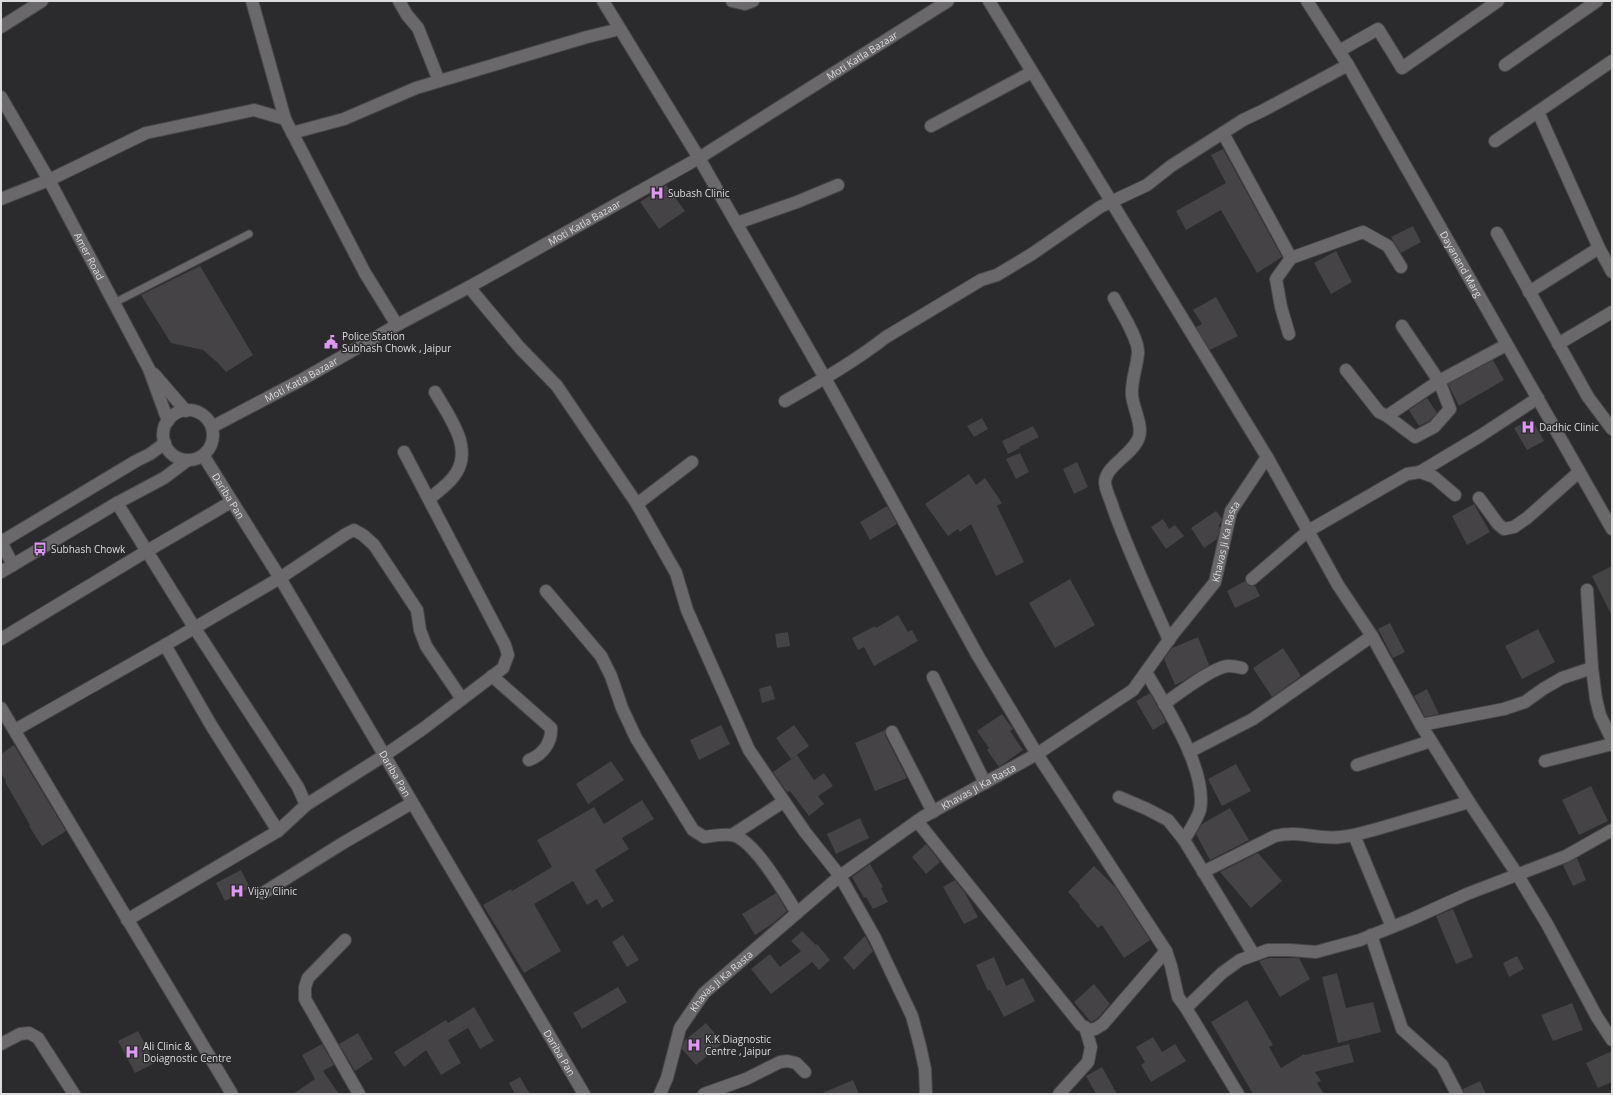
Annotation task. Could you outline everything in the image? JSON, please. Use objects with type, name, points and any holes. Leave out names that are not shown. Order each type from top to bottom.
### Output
[{"type":"street","points":[[1,27],[42,1]]},
{"type":"street","points":[[252,1],[285,119],[365,272],[397,325]]},
{"type":"street","points":[[400,1],[407,15],[418,28],[439,81]]},
{"type":"street","points":[[603,1],[699,158],[826,378],[978,656],[1037,754],[1166,951],[1178,997],[1238,1094]]},
{"type":"street","points":[[732,1],[745,4],[754,1]]},
{"type":"street","name":"Moti Katla Bazaar","points":[[212,427],[304,379],[397,325],[469,287],[699,158],[948,1]]},
{"type":"street","points":[[989,1],[1267,457],[1338,585],[1372,636],[1421,725],[1469,802],[1517,874],[1547,924],[1597,1017],[1612,1040]]},
{"type":"street","name":"Dayanand Marg","points":[[1307,1],[1348,65],[1612,529]]},
{"type":"street","points":[[1339,51],[1378,30],[1402,68],[1498,1]]},
{"type":"street","points":[[1505,65],[1597,1]]},
{"type":"street","points":[[292,133],[344,119],[416,88],[573,42],[620,30]]},
{"type":"street","points":[[1496,141],[1612,61]]},
{"type":"street","points":[[785,401],[844,367],[886,337],[981,280],[997,275],[1032,254],[1100,207],[1147,185],[1171,166],[1243,120],[1348,65]]},
{"type":"street","points":[[931,126],[1032,72]]},
{"type":"street","name":"Amer Road","points":[[1,97],[49,180],[149,369],[168,421]]},
{"type":"street","points":[[1,199],[49,180],[146,133],[254,110],[285,119]]},
{"type":"street","points":[[1538,112],[1599,248],[1612,272]]},
{"type":"street","points":[[1223,133],[1292,258]]},
{"type":"street","points":[[737,223],[798,202],[838,185]]},
{"type":"street","points":[[1289,334],[1281,307],[1276,279],[1292,258],[1363,232],[1388,246],[1401,267]]},
{"type":"street","points":[[1497,233],[1588,397],[1612,429]]},
{"type":"street","points":[[1529,292],[1599,248]]},
{"type":"street","points":[[469,287],[520,348],[557,386],[637,504],[676,573],[687,610],[748,750],[783,802],[840,876],[875,938],[912,1016],[925,1069],[926,1094]]},
{"type":"street","points":[[1114,298],[1136,339],[1138,352],[1133,379],[1132,396],[1139,425],[1139,436],[1132,449],[1110,470],[1106,476],[1105,484],[1120,529],[1169,640]]},
{"type":"street","points":[[1558,344],[1612,312]]},
{"type":"street","points":[[1346,370],[1379,412],[1387,416],[1415,437],[1434,427],[1450,409],[1439,381],[1402,326]]},
{"type":"street","points":[[1387,416],[1439,381],[1506,344]]},
{"type":"street","points":[[149,369],[186,411]]},
{"type":"street","points":[[429,499],[454,476],[463,458],[461,441],[435,392]]},
{"type":"street","points":[[1252,578],[1308,530],[1407,474],[1420,472],[1480,436],[1538,398]]},
{"type":"street","points":[[186,411],[196,411],[203,415],[212,427],[213,435],[212,442],[203,455],[188,460],[181,459],[168,450],[164,435],[168,421],[173,415],[186,411]]},
{"type":"street","points":[[13,565],[1,542],[150,454],[165,443]]},
{"type":"street","points":[[127,920],[278,831],[306,805],[385,755],[503,668],[508,655],[505,644],[404,452]]},
{"type":"street","name":"Dariba Pan","points":[[203,455],[231,502],[280,578],[584,1094]]},
{"type":"street","name":"Khavas Ji Ka Rasta","points":[[660,1094],[667,1078],[680,1028],[704,993],[840,876],[916,822],[1037,754],[1132,690],[1215,582],[1231,511],[1267,457]]},
{"type":"street","points":[[1,572],[117,502],[164,478],[188,460]]},
{"type":"street","points":[[637,504],[692,462]]},
{"type":"street","points":[[1420,472],[1434,476],[1455,495]]},
{"type":"street","points":[[1479,498],[1498,524],[1504,529],[1514,527],[1527,518],[1579,472]]},
{"type":"street","points":[[117,502],[194,628],[298,787],[306,805]]},
{"type":"street","points":[[1,639],[147,550],[231,502]]},
{"type":"street","points":[[14,730],[280,578],[354,530],[363,535],[374,545],[417,610],[420,630],[426,646],[462,699]]},
{"type":"street","points":[[1587,590],[1592,668],[1600,715],[1612,740]]},
{"type":"street","points":[[546,591],[601,656],[611,676],[622,708],[636,738],[693,830],[704,837],[732,835],[783,802]]},
{"type":"street","points":[[1189,752],[1253,719],[1372,636]]},
{"type":"street","points":[[164,645],[211,725],[278,831]]},
{"type":"street","points":[[1164,704],[1209,673],[1229,665],[1242,668]]},
{"type":"street","points":[[1421,725],[1504,709],[1525,702],[1562,678],[1592,668]]},
{"type":"street","points":[[1146,672],[1179,730],[1194,765],[1200,795],[1200,811],[1184,840]]},
{"type":"street","points":[[492,676],[551,728],[551,735],[541,754],[529,760]]},
{"type":"street","points":[[933,677],[985,783]]},
{"type":"street","points":[[1,708],[232,1094]]},
{"type":"street","points":[[892,732],[933,812]]},
{"type":"street","points":[[1357,765],[1431,741]]},
{"type":"street","points":[[1545,761],[1612,744]]},
{"type":"street","points":[[1119,797],[1168,820],[1184,840],[1202,872],[1254,955]]},
{"type":"street","points":[[263,893],[412,802]]},
{"type":"street","points":[[1202,872],[1275,836],[1285,833],[1298,833],[1324,838],[1342,838],[1469,802]]},
{"type":"street","points":[[916,822],[1081,1025],[1089,1030],[1095,1029],[1103,1024],[1166,951]]},
{"type":"street","points":[[1186,1008],[1222,973],[1240,960],[1268,950],[1316,952],[1371,935],[1467,894],[1566,856],[1612,830]]},
{"type":"street","points":[[732,835],[747,842],[756,851],[797,913]]},
{"type":"street","points":[[1354,835],[1392,927]]},
{"type":"street","points":[[1371,935],[1402,1029],[1442,1065],[1457,1094]]},
{"type":"street","points":[[346,940],[308,978],[305,999],[359,1094]]},
{"type":"street","points":[[1058,1094],[1088,1062],[1091,1047],[1085,1027]]},
{"type":"street","points":[[1,1044],[20,1034],[29,1033],[38,1038],[74,1094]]},
{"type":"street","points":[[704,1094],[746,1079],[780,1062],[787,1061],[796,1063],[805,1072]]},
{"type":"lane","points":[[114,303],[249,234]]},
{"type":"building","points":[[1223,149],[1282,257],[1257,273],[1221,210],[1186,230],[1176,211],[1226,183],[1211,155]]},
{"type":"building","points":[[666,185],[685,211],[659,229],[640,202]]},
{"type":"building","points":[[1413,226],[1421,242],[1401,253],[1391,237]]},
{"type":"building","points":[[1336,251],[1352,282],[1331,294],[1314,263]]},
{"type":"building","points":[[200,266],[253,355],[226,372],[203,350],[171,343],[141,295]]},
{"type":"building","points":[[1216,297],[1238,336],[1210,350],[1196,327],[1202,324],[1193,310]]},
{"type":"building","points":[[1493,360],[1504,380],[1459,406],[1448,384]]},
{"type":"building","points":[[1427,398],[1437,413],[1429,421],[1419,426],[1409,410]]},
{"type":"building","points":[[982,418],[988,429],[974,437],[967,426]]},
{"type":"building","points":[[1532,419],[1544,441],[1527,450],[1514,428]]},
{"type":"building","points":[[1033,426],[1039,437],[1008,454],[1002,441]]},
{"type":"building","points":[[1020,453],[1029,472],[1016,479],[1006,459]]},
{"type":"building","points":[[1077,462],[1088,487],[1074,494],[1063,469]]},
{"type":"building","points":[[969,474],[976,485],[985,478],[1002,503],[997,506],[1024,562],[996,576],[971,524],[960,532],[958,529],[948,536],[925,504]]},
{"type":"building","points":[[1474,504],[1490,532],[1467,545],[1452,516]]},
{"type":"building","points":[[887,506],[897,524],[870,540],[860,522]]},
{"type":"building","points":[[1216,511],[1222,519],[1218,526],[1220,528],[1217,539],[1204,548],[1191,528]]},
{"type":"building","points":[[1163,519],[1169,529],[1175,525],[1184,536],[1166,549],[1151,527]]},
{"type":"building","points":[[1612,566],[1612,616],[1592,576]]},
{"type":"building","points":[[1070,579],[1095,625],[1055,648],[1029,603]]},
{"type":"building","points":[[1245,581],[1249,586],[1255,586],[1260,596],[1235,608],[1227,591]]},
{"type":"building","points":[[898,615],[908,632],[912,630],[918,641],[874,666],[864,647],[858,650],[852,638],[875,626],[876,628]]},
{"type":"building","points":[[1390,623],[1405,652],[1393,658],[1378,629]]},
{"type":"building","points":[[1538,629],[1555,662],[1522,679],[1505,646]]},
{"type":"building","points":[[788,632],[790,646],[777,648],[775,634]]},
{"type":"building","points":[[1198,637],[1209,665],[1175,685],[1164,659],[1172,648]]},
{"type":"building","points":[[1283,648],[1301,676],[1272,697],[1253,668]]},
{"type":"building","points":[[771,685],[775,699],[762,703],[759,689]]},
{"type":"building","points":[[1427,689],[1439,714],[1425,717],[1414,696]]},
{"type":"building","points":[[1150,693],[1166,722],[1153,730],[1136,701]]},
{"type":"building","points":[[1002,714],[1013,729],[1010,731],[1023,750],[999,767],[987,750],[989,748],[977,731]]},
{"type":"building","points":[[721,725],[730,744],[699,760],[690,740]]},
{"type":"building","points":[[794,725],[809,746],[791,759],[776,738]]},
{"type":"building","points":[[885,730],[885,735],[907,778],[875,791],[855,743]]},
{"type":"building","points":[[14,745],[66,831],[42,846],[29,826],[30,825],[1,773],[1,754]]},
{"type":"building","points":[[797,755],[814,780],[824,773],[833,786],[818,796],[824,804],[809,816],[790,791],[787,792],[773,772]]},
{"type":"building","points":[[611,761],[624,780],[588,804],[576,784]]},
{"type":"building","points":[[1236,764],[1251,791],[1222,806],[1208,779]]},
{"type":"building","points":[[1591,786],[1608,821],[1579,835],[1562,800]]},
{"type":"building","points":[[642,800],[654,819],[622,838],[629,849],[595,870],[614,901],[602,908],[597,899],[587,905],[573,881],[534,904],[561,951],[524,973],[483,905],[511,889],[512,891],[552,867],[537,840],[594,807],[604,824]]},
{"type":"building","points":[[1230,808],[1249,840],[1210,860],[1196,834],[1202,824]]},
{"type":"building","points":[[860,818],[869,838],[836,854],[827,834]]},
{"type":"building","points":[[926,844],[940,862],[926,874],[912,857]]},
{"type":"building","points":[[1258,853],[1282,881],[1251,908],[1220,872]]},
{"type":"building","points":[[1577,858],[1586,880],[1573,886],[1563,865]]},
{"type":"building","points":[[870,864],[883,887],[881,888],[888,902],[873,909],[866,897],[864,898],[852,877]]},
{"type":"building","points":[[1094,866],[1116,888],[1150,940],[1124,958],[1102,925],[1098,928],[1068,892]]},
{"type":"building","points":[[241,870],[250,888],[225,901],[216,883]]},
{"type":"building","points":[[955,880],[965,893],[978,917],[964,924],[943,887]]},
{"type":"building","points":[[776,893],[787,911],[772,924],[755,935],[742,914]]},
{"type":"building","points":[[1453,909],[1473,957],[1456,964],[1436,916]]},
{"type":"building","points":[[802,931],[816,945],[817,944],[830,960],[819,970],[812,962],[771,994],[751,969],[770,954],[780,967],[801,951],[791,941]]},
{"type":"building","points":[[623,935],[639,960],[627,967],[612,942]]},
{"type":"building","points":[[865,936],[873,951],[854,970],[843,958]]},
{"type":"building","points":[[1517,956],[1524,969],[1509,977],[1503,963]]},
{"type":"building","points":[[994,957],[1006,986],[1023,978],[1035,1001],[1004,1017],[990,990],[988,991],[976,965]]},
{"type":"building","points":[[1269,958],[1299,958],[1310,979],[1280,997],[1259,961]]},
{"type":"building","points":[[1337,973],[1346,1008],[1373,1002],[1381,1032],[1338,1043],[1322,977]]},
{"type":"building","points":[[1094,984],[1110,1004],[1098,1018],[1091,1022],[1074,1002]]},
{"type":"building","points":[[618,987],[627,1002],[582,1029],[573,1013]]},
{"type":"building","points":[[1247,1000],[1273,1045],[1269,1047],[1281,1068],[1304,1054],[1349,1044],[1354,1062],[1315,1072],[1321,1081],[1317,1083],[1324,1094],[1253,1094],[1211,1022]]},
{"type":"building","points":[[1572,1003],[1583,1030],[1553,1041],[1541,1015]]},
{"type":"building","points":[[474,1007],[494,1041],[480,1049],[468,1028],[448,1040],[461,1063],[441,1075],[426,1050],[404,1067],[394,1052],[446,1020],[448,1023]]},
{"type":"building","points":[[706,1023],[723,1043],[696,1065],[682,1049],[684,1041]]},
{"type":"building","points":[[138,1031],[155,1063],[135,1073],[118,1041]]},
{"type":"building","points":[[358,1033],[373,1059],[355,1071],[339,1044]]},
{"type":"building","points":[[1153,1037],[1162,1052],[1175,1044],[1186,1061],[1151,1082],[1141,1065],[1145,1062],[1136,1047]]},
{"type":"building","points":[[322,1044],[334,1065],[323,1071],[339,1094],[293,1094],[315,1079],[302,1055]]},
{"type":"building","points":[[1612,1051],[1612,1082],[1598,1088],[1586,1063]]},
{"type":"building","points":[[1102,1067],[1117,1094],[1096,1094],[1086,1076]]},
{"type":"building","points":[[520,1077],[530,1094],[515,1094],[509,1083]]},
{"type":"building","points":[[853,1080],[859,1094],[820,1094]]},
{"type":"building","points":[[1480,1081],[1486,1094],[1464,1094],[1463,1089]]},
{"type":"place","name":"Subash Clinic","points":[[657,193]]},
{"type":"place","name":"Police Station Subhash Chowk , Jaipur","points":[[331,342]]},
{"type":"place","name":"Dadhic Clinic","points":[[1528,427]]},
{"type":"place","name":"Subhash Chowk","points":[[40,549]]},
{"type":"place","name":"Vijay Clinic","points":[[237,891]]},
{"type":"place","name":"K.K Diagnostic Centre , Jaipur","points":[[694,1045]]},
{"type":"place","name":"Ali Clinic & Doiagnostic Centre","points":[[132,1052]]}]
